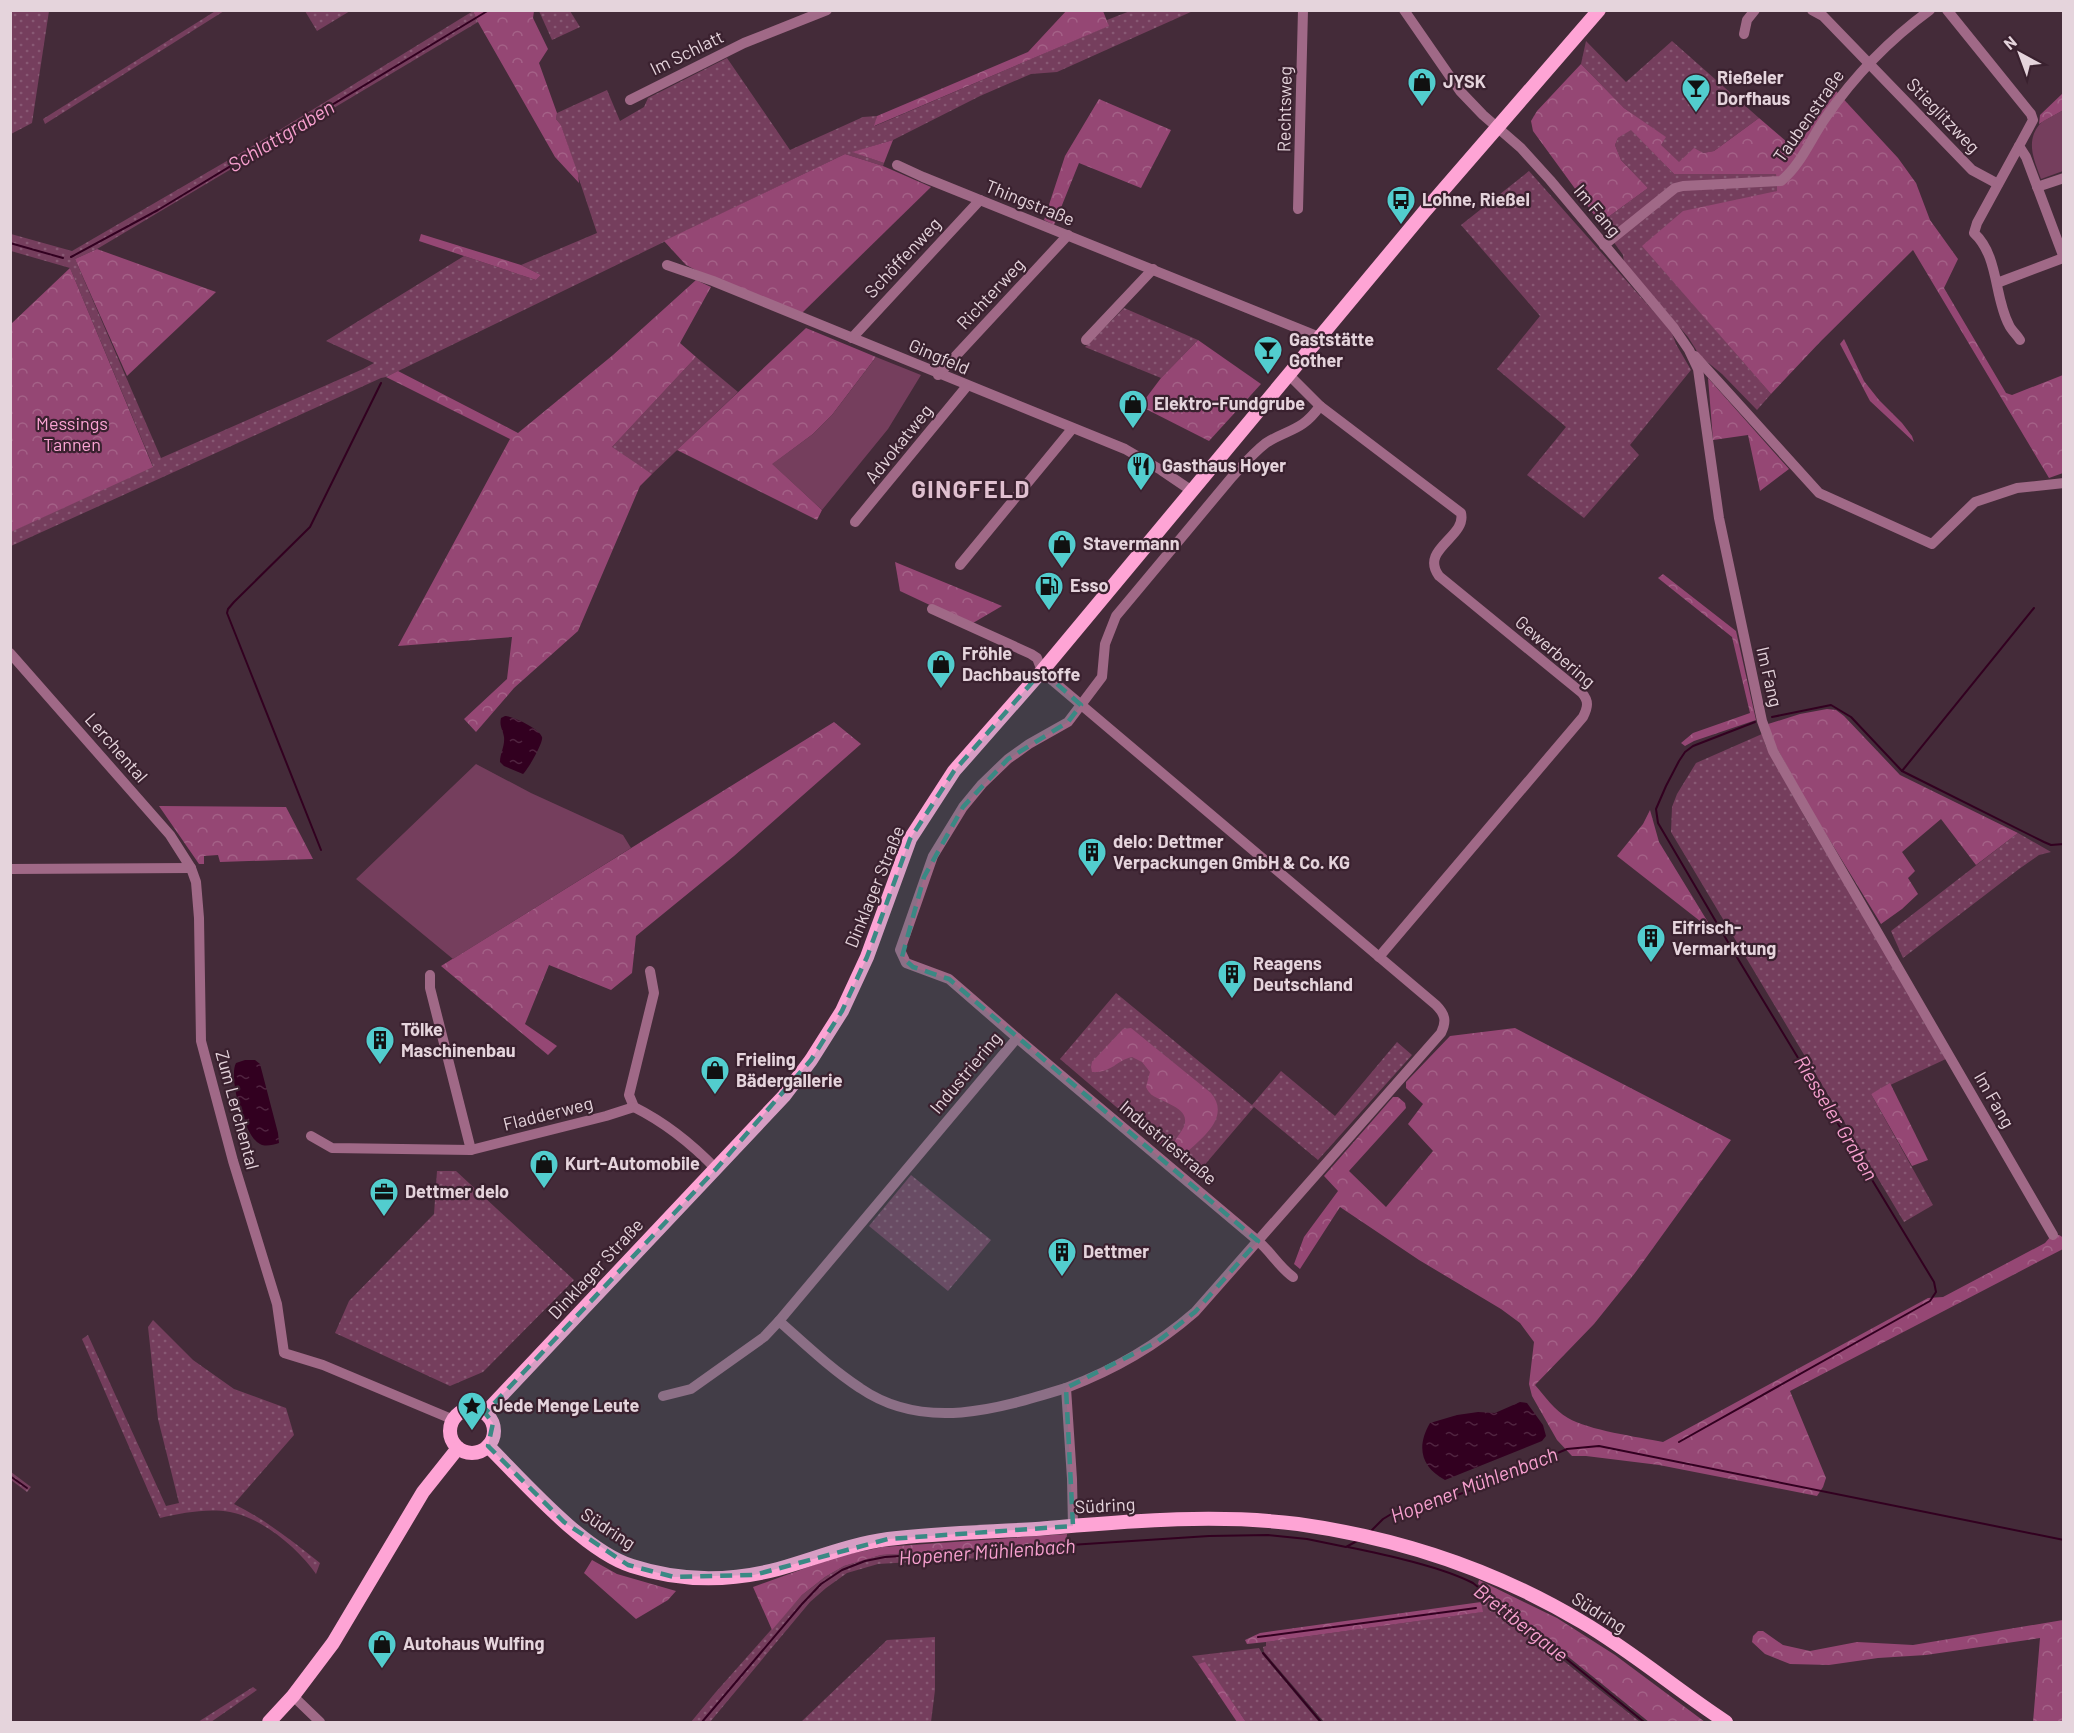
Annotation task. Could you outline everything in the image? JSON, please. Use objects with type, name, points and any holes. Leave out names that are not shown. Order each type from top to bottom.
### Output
[{"type":"main road","name":"Dinklager Straße","points":[[485,1413],[784,1096],[811,1060],[842,1011],[867,957],[910,839],[954,771],[1042,671],[1496,127],[1599,10]]},
{"type":"main road","points":[[471,1409],[485,1413],[493,1423],[494,1429],[494,1435],[488,1446],[470,1453],[458,1448],[451,1435],[454,1420],[458,1414],[471,1409]]},
{"type":"main road","name":"Südring","points":[[488,1446],[564,1522],[604,1551],[628,1565],[674,1577],[712,1580],[754,1575],[835,1551],[888,1539],[1183,1519],[1296,1524],[1380,1538],[1480,1571],[1534,1595],[1592,1628],[1726,1722]]},
{"type":"main road","points":[[269,1722],[293,1696],[333,1643],[423,1492],[458,1448]]},
{"type":"street","name":"Im Schlatt","points":[[630,100],[744,43],[827,10]]},
{"type":"street","name":"Rechtsweg","points":[[1298,209],[1303,10]]},
{"type":"street","name":"Im Fang","points":[[1404,10],[1460,90],[1496,127],[1521,148],[1674,328],[1689,350],[1698,369],[1719,518],[1767,737],[1806,809],[2053,1235]]},
{"type":"street","points":[[1744,34],[1746,20],[1755,10]]},
{"type":"street","name":"Stieglitzweg","points":[[1812,10],[1823,16],[1972,170],[1998,184]]},
{"type":"street","name":"Taubenstraße","points":[[1604,245],[1675,188],[1781,182],[1790,174],[1826,116],[1868,63],[1896,36],[1930,10]]},
{"type":"street","points":[[1947,10],[2031,114],[2033,120],[1977,223],[1974,233],[1983,241],[2009,326],[2020,340]]},
{"type":"street","points":[[1997,283],[2063,258],[2026,157],[2019,146]]},
{"type":"street","name":"Thingstraße","points":[[897,165],[1319,337]]},
{"type":"street","points":[[2037,187],[2064,178]]},
{"type":"street","name":"Schöffenweg","points":[[852,339],[980,200]]},
{"type":"street","name":"Richterweg","points":[[938,375],[1068,235]]},
{"type":"street","name":"Gingfeld","points":[[667,265],[713,281],[1138,456],[1192,490]]},
{"type":"street","points":[[1086,340],[1153,269]]},
{"type":"street","points":[[1689,350],[1819,493],[1932,544],[1975,502],[2017,488],[2064,483]]},
{"type":"street","name":"Gewerbering","points":[[1288,374],[1320,406],[1461,513],[1461,523],[1438,552],[1434,561],[1434,570],[1582,693],[1587,700],[1587,708],[1583,717],[1379,957]]},
{"type":"street","name":"Advokatweg","points":[[855,522],[968,386]]},
{"type":"street","points":[[1081,705],[1102,677],[1105,645],[1110,629],[1126,603],[1251,456],[1266,444],[1300,427],[1320,406]]},
{"type":"street","points":[[960,565],[1072,429]]},
{"type":"street","points":[[779,1321],[860,1389],[898,1407],[924,1412],[956,1414],[987,1410],[1066,1388],[1090,1378],[1134,1357],[1195,1312],[1440,1033],[1445,1019],[1436,1005],[1042,671],[1036,658],[932,609]]},
{"type":"street","name":"Lerchental","points":[[10,653],[170,835],[191,868]]},
{"type":"street","name":"Industriering","points":[[663,1396],[692,1389],[764,1337],[1017,1038],[949,979],[906,963],[900,950],[933,856],[963,807],[982,784],[1008,759],[1045,734],[1068,722],[1081,705]]},
{"type":"street","points":[[10,869],[191,868]]},
{"type":"street","name":"Zum Lerchental","points":[[191,868],[196,882],[199,918],[201,1041],[233,1161],[277,1304],[284,1353],[323,1365],[454,1420]]},
{"type":"street","points":[[650,971],[654,993],[629,1095],[634,1107],[646,1113],[694,1148],[716,1169]]},
{"type":"street","points":[[430,975],[430,988],[471,1150]]},
{"type":"street","name":"Industriestraße","points":[[1017,1038],[1272,1252],[1281,1268],[1293,1277]]},
{"type":"street","name":"Fladderweg","points":[[311,1136],[332,1148],[471,1150],[634,1107]]},
{"type":"street","points":[[1066,1388],[1073,1526]]},
{"type":"street","points":[[293,1696],[320,1722]]},
{"type":"highlighted area","points":[[1042,671],[1081,705],[1068,722],[1008,759],[963,807],[924,877],[902,957],[913,967],[949,979],[1258,1241],[1195,1312],[1157,1342],[1066,1388],[1073,1526],[888,1539],[754,1575],[674,1577],[628,1565],[564,1522],[488,1446],[493,1423],[485,1413],[716,1169],[811,1060],[842,1011],[867,957],[910,839],[954,771]]},
{"type":"shaded area","points":[[11,10],[49,11],[32,123],[11,134]]},
{"type":"shaded area","points":[[217,10],[224,11],[45,124],[43,119]]},
{"type":"shaded area","points":[[305,11],[350,11],[317,31]]},
{"type":"shaded area","points":[[473,11],[478,22],[97,249],[75,259],[161,458],[374,363],[326,341],[464,256],[536,280],[541,275],[521,265],[597,233],[561,125],[556,119],[557,113],[607,90],[620,121],[644,107],[648,98],[727,58],[790,150],[863,117],[877,116],[875,126],[1108,26],[1107,20],[1130,11],[1193,11],[1057,72],[1031,74],[980,96],[893,140],[853,152],[884,163],[883,166],[845,154],[386,377],[11,546],[10,532],[153,466],[70,268],[11,251],[11,234],[72,251],[273,134]]},
{"type":"shaded area","points":[[539,11],[570,11],[580,27],[552,40]]},
{"type":"shaded area","points":[[1586,41],[1626,82],[1672,41],[1759,118],[1714,151],[1679,163],[1660,145],[1665,137],[1624,108],[1581,64]]},
{"type":"shaded area","points":[[2063,110],[2063,171],[2041,179],[2033,152],[2033,138],[2041,123]]},
{"type":"shaded area","points":[[1631,129],[1674,174],[1776,174],[1777,191],[1643,246],[1771,394],[1757,410],[1722,374],[1700,356],[1688,337],[1624,263],[1623,255],[1600,223],[1648,188],[1621,160],[1615,145],[1618,138]]},
{"type":"shaded area","points":[[1529,171],[1671,331],[1691,370],[1630,445],[1639,455],[1584,518],[1527,475],[1566,427],[1497,369],[1540,316],[1461,225]]},
{"type":"shaded area","points":[[1124,308],[1198,340],[1161,378],[1085,347]]},
{"type":"shaded area","points":[[696,357],[738,392],[652,474],[611,448]]},
{"type":"shaded area","points":[[876,357],[921,375],[888,429],[822,510],[772,464],[813,434],[832,415]]},
{"type":"shaded area","points":[[1762,734],[1766,747],[1807,821],[1948,1058],[1871,1094],[1933,1205],[1904,1222],[1671,832],[1672,807],[1677,794],[1696,763]]},
{"type":"shaded area","points":[[476,764],[531,793],[623,835],[631,848],[453,959],[356,879]]},
{"type":"shaded area","points":[[2018,833],[2051,852],[2039,855],[2019,869],[1903,958],[1891,931]]},
{"type":"shaded area","points":[[1116,993],[1252,1105],[1281,1071],[1335,1116],[1397,1042],[1412,1055],[1318,1160],[1254,1107],[1196,1175],[1060,1059]]},
{"type":"shaded area","points":[[437,1171],[456,1171],[574,1280],[483,1372],[450,1386],[335,1333],[349,1301],[434,1214]]},
{"type":"shaded area","points":[[911,1175],[991,1240],[948,1291],[869,1226]]},
{"type":"shaded area","points":[[153,1320],[193,1360],[234,1389],[286,1408],[294,1435],[234,1504],[268,1524],[320,1563],[316,1574],[299,1554],[267,1527],[242,1515],[204,1511],[160,1518],[82,1339],[88,1335],[166,1506],[179,1503],[158,1419],[148,1327]]},
{"type":"shaded area","points":[[11,1472],[31,1487],[27,1492],[11,1480]]},
{"type":"shaded area","points":[[1066,1543],[1065,1553],[878,1564],[847,1573],[810,1602],[710,1722],[691,1722],[802,1595],[844,1566],[881,1555]]},
{"type":"shaded area","points":[[1485,1598],[1640,1722],[1324,1722],[1264,1652],[1263,1647],[1266,1646],[1266,1642],[1482,1612],[1481,1602]]},
{"type":"shaded area","points":[[935,1637],[935,1690],[931,1722],[801,1722],[887,1640]]},
{"type":"shaded area","points":[[1259,1648],[1319,1722],[1246,1722],[1205,1663],[1198,1664],[1192,1656]]},
{"type":"shaded area","points":[[253,1687],[257,1690],[211,1722],[198,1722]]},
{"type":"green space","points":[[1067,10],[1103,11],[1109,26],[874,126],[877,116],[1028,52]]},
{"type":"green space","points":[[473,11],[534,11],[533,18],[548,49],[539,63],[557,113],[556,119],[561,125],[578,174],[579,183],[555,157]]},
{"type":"green space","points":[[1581,64],[1624,108],[1666,137],[1661,145],[1679,162],[1694,148],[1703,153],[1714,151],[1759,118],[1795,149],[1836,91],[1898,158],[1916,183],[1930,220],[1958,259],[1944,288],[2006,393],[2012,395],[2063,375],[2063,473],[2049,478],[1913,250],[1771,394],[1642,246],[1683,211],[1777,191],[1776,174],[1674,174],[1631,130],[1618,138],[1615,145],[1621,160],[1648,188],[1600,223],[1533,131],[1531,121],[1537,111]]},
{"type":"green space","points":[[2063,93],[2063,112],[2039,124],[2040,115]]},
{"type":"green space","points":[[1099,99],[1171,130],[1141,188],[1079,163],[1054,225],[1044,220],[1065,156]]},
{"type":"green space","points":[[893,140],[884,163],[852,152]]},
{"type":"green space","points":[[845,154],[883,166],[931,187],[802,313],[715,280],[686,265],[664,241]]},
{"type":"green space","points":[[421,234],[521,265],[541,275],[536,280],[419,241]]},
{"type":"green space","name":"Messings Tannen","points":[[97,249],[216,292],[127,376],[75,259]]},
{"type":"green space","name":"Messings Tannen","points":[[70,268],[153,467],[11,532],[11,324]]},
{"type":"green space","points":[[696,280],[711,287],[680,343],[696,357],[612,447],[652,474],[640,486],[578,631],[514,688],[476,732],[464,719],[507,679],[512,637],[398,646],[510,439],[386,377],[398,371],[518,433],[613,355]]},
{"type":"green space","points":[[806,328],[876,357],[832,415],[813,434],[773,464],[822,510],[817,520],[677,450]]},
{"type":"green space","points":[[1844,339],[1864,381],[1902,423],[1914,442],[1870,401],[1840,344]]},
{"type":"green space","points":[[1198,340],[1261,384],[1209,441],[1140,406],[1161,378]]},
{"type":"green space","points":[[1708,378],[1789,469],[1760,491],[1748,435],[1713,440]]},
{"type":"green space","points":[[895,562],[1002,606],[973,623],[934,607],[900,591]]},
{"type":"green space","points":[[1663,574],[1736,631],[1756,720],[1685,746],[1681,743],[1693,733],[1750,713],[1732,637],[1658,578]]},
{"type":"green space","points":[[1827,709],[1836,710],[1844,716],[1900,775],[2018,833],[1976,865],[1941,819],[1902,852],[1915,871],[1908,878],[1918,894],[1881,924],[1810,808],[1773,741],[1768,724],[1800,714]]},
{"type":"green space","points":[[834,722],[861,744],[734,856],[636,936],[632,973],[611,990],[549,965],[525,1024],[557,1046],[548,1055],[441,966]]},
{"type":"green space","points":[[159,806],[286,807],[313,859],[220,862],[218,855],[204,856],[204,864],[199,864]]},
{"type":"green space","points":[[1650,810],[1659,842],[1714,932],[1617,856],[1643,824]]},
{"type":"green space","points":[[1131,1028],[1211,1093],[1216,1101],[1217,1118],[1208,1132],[1188,1151],[1182,1152],[1176,1146],[1175,1141],[1185,1123],[1185,1117],[1178,1109],[1149,1093],[1146,1087],[1150,1072],[1142,1062],[1132,1057],[1104,1071],[1092,1072],[1092,1062],[1123,1029]]},
{"type":"green space","points":[[1515,1028],[1731,1140],[1635,1273],[1594,1324],[1535,1385],[1558,1411],[1577,1422],[1614,1433],[1663,1442],[1928,1298],[1943,1297],[2045,1243],[2051,1236],[2059,1235],[2064,1238],[2063,1249],[1790,1391],[1826,1478],[1817,1496],[1659,1465],[1572,1456],[1557,1440],[1532,1396],[1529,1384],[1534,1342],[1520,1323],[1501,1309],[1419,1260],[1340,1207],[1300,1269],[1294,1264],[1304,1237],[1338,1191],[1324,1176],[1393,1097],[1398,1097],[1405,1103],[1406,1108],[1349,1171],[1386,1207],[1433,1151],[1408,1124],[1423,1104],[1406,1088],[1406,1082],[1450,1036]]},
{"type":"green space","points":[[1890,1083],[1928,1160],[1912,1166],[1871,1094]]},
{"type":"green space","points":[[1067,1534],[1066,1543],[881,1555],[844,1566],[802,1595],[772,1630],[753,1587],[839,1556],[883,1547]]},
{"type":"green space","points":[[592,1560],[617,1574],[676,1591],[668,1600],[636,1619],[584,1573]]},
{"type":"green space","points":[[1479,1580],[1557,1618],[1615,1655],[1705,1722],[1649,1722],[1478,1584]]},
{"type":"green space","points":[[1481,1602],[1483,1612],[1266,1642],[1247,1644],[1245,1640],[1260,1633]]},
{"type":"green space","points":[[2063,1620],[2063,1722],[2033,1722],[2040,1638],[1926,1655],[1878,1658],[1829,1665],[1790,1664],[1765,1654],[1752,1642],[1753,1636],[1758,1631],[1763,1631],[1783,1645],[1810,1651],[1857,1642],[1913,1645]]},
{"type":"green space","points":[[1205,1662],[1246,1722],[1237,1722],[1198,1664]]},
{"type":"water","points":[[505,716],[526,724],[542,737],[538,750],[523,774],[500,762],[504,740],[501,718]]},
{"type":"water","points":[[255,1060],[260,1064],[279,1143],[267,1146],[260,1144],[254,1139],[243,1119],[236,1093],[234,1070],[236,1063]]},
{"type":"water","points":[[1520,1402],[1527,1403],[1543,1425],[1546,1436],[1542,1441],[1445,1480],[1426,1463],[1422,1448],[1430,1423],[1457,1415],[1478,1412],[1495,1413]]},
{"type":"waterway","name":"Schlattgraben","points":[[71,257],[158,210],[489,10]]},
{"type":"waterway","name":"Schlattgraben","points":[[10,243],[63,258]]},
{"type":"waterway","points":[[321,850],[227,613],[234,602],[310,527],[381,383]]},
{"type":"waterway","points":[[1902,771],[2034,608]]},
{"type":"waterway","name":"Riesseler Graben","points":[[1772,717],[1831,705],[1851,717],[1902,771],[2044,842],[2051,845],[2064,844]]},
{"type":"waterway","name":"Riesseler Graben","points":[[1679,1442],[1930,1301],[1936,1292],[1934,1282],[1658,823],[1656,809],[1685,752],[1693,746],[1755,722]]},
{"type":"waterway","name":"Hopener Mühlenbach","points":[[1371,1531],[1393,1513],[1428,1506],[1567,1449],[1599,1446],[2064,1540]]},
{"type":"waterway","points":[[10,1476],[27,1488]]},
{"type":"waterway","name":"Hopener Mühlenbach","points":[[702,1722],[821,1584],[842,1570],[865,1561],[885,1557],[1209,1536],[1268,1535],[1307,1539],[1346,1547],[1357,1541]]},
{"type":"waterway","name":"Brettbergaue","points":[[1348,1547],[1429,1566],[1473,1583],[1644,1722]]},
{"type":"waterway","points":[[1258,1637],[1476,1608]]},
{"type":"waterway","points":[[1263,1653],[1321,1722]]},
{"type":"place","name":"JYSK","points":[[1422,108]]},
{"type":"place","name":"Rießeler Dorfhaus","points":[[1696,114]]},
{"type":"place","name":"Lohne, Rießel","points":[[1401,226]]},
{"type":"place","name":"Gaststätte Gother","points":[[1268,376]]},
{"type":"place","name":"Elektro-Fundgrube","points":[[1133,430]]},
{"type":"place","name":"Gasthaus Hoyer","points":[[1141,492]]},
{"type":"place","name":"Stavermann","points":[[1062,570]]},
{"type":"place","name":"Esso","points":[[1049,612]]},
{"type":"place","name":"Fröhle Dachbaustoffe","points":[[941,690]]},
{"type":"place","name":"delo: Dettmer Verpackungen GmbH & Co. KG","points":[[1092,878]]},
{"type":"place","name":"Eifrisch- Vermarktung","points":[[1651,964]]},
{"type":"place","name":"Reagens Deutschland","points":[[1232,1000]]},
{"type":"place","name":"Tölke Maschinenbau","points":[[380,1066]]},
{"type":"place","name":"Frieling Bädergallerie","points":[[715,1096]]},
{"type":"place","name":"Kurt-Automobile","points":[[544,1190]]},
{"type":"place","name":"Dettmer delo","points":[[384,1218]]},
{"type":"place","name":"Dettmer","points":[[1062,1278]]},
{"type":"place","name":"Jede Menge Leute","points":[[472,1432]]},
{"type":"place","name":"Autohaus Wulfing","points":[[382,1670]]},
{"type":"district","name":"GINGFELD","points":[[971,490]]}]
